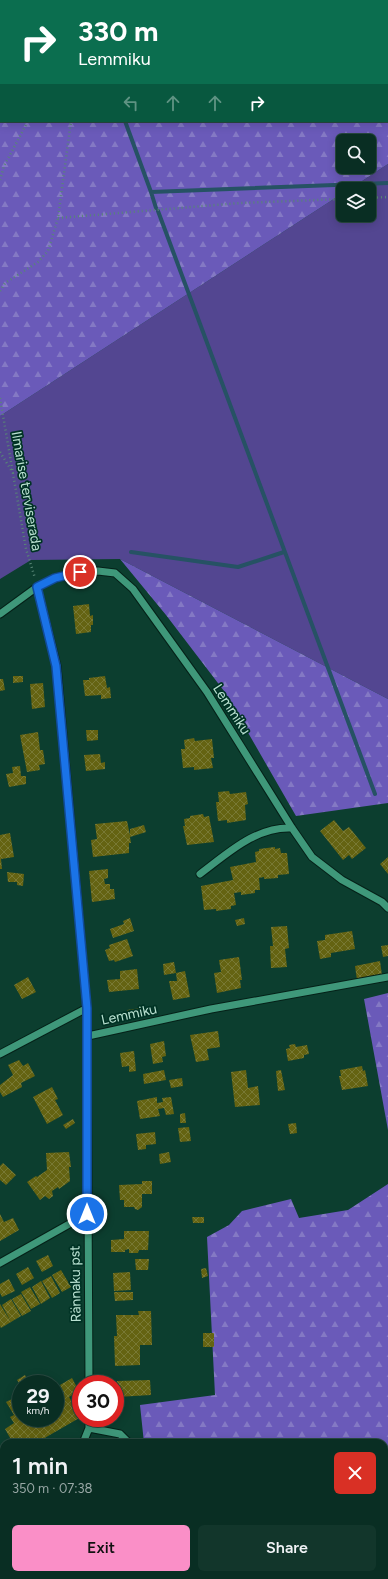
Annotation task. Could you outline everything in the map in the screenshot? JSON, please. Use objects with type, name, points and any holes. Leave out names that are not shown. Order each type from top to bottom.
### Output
[{"type":"street","name":"Lemmiku","points":[[0,614],[37,587],[55,578],[80,572],[98,571],[115,573],[133,589],[207,692],[292,828],[312,857],[342,880],[382,902],[388,908]]},
{"type":"street","name":"Rännaku pst","points":[[37,587],[56,666],[87,1008],[89,1375]]},
{"type":"street","points":[[200,874],[240,845],[261,833],[283,828],[292,828]]},
{"type":"street","name":"Lemmiku","points":[[88,1036],[211,1009],[388,977]]},
{"type":"street","name":"Lemmiku","points":[[0,1054],[87,1008]]},
{"type":"street","points":[[0,1263],[87,1214]]},
{"type":"street","points":[[86,1439],[90,1428],[120,1434],[125,1439]]},
{"type":"path","points":[[0,180],[4,166],[27,122]]},
{"type":"path","points":[[0,291],[5,283],[38,262],[48,251],[58,218],[71,122]]},
{"type":"path","points":[[376,198],[388,197]]},
{"type":"path","points":[[58,218],[240,203],[336,199]]},
{"type":"path","name":"Ilmarise terviserada","points":[[0,398],[26,549],[37,587]]},
{"type":"path","points":[[0,452],[14,475]]},
{"type":"shaded area","points":[[388,164],[388,699],[120,559],[31,560],[0,579],[0,416],[336,198],[336,222],[376,222],[376,182],[361,182],[373,174],[376,174],[376,172]]},
{"type":"green space","points":[[0,122],[388,122],[388,164],[376,172],[376,134],[336,134],[336,174],[373,174],[361,182],[336,182],[336,198],[0,416]]},
{"type":"green space","points":[[120,559],[388,699],[388,803],[296,816],[224,691],[166,615]]},
{"type":"green space","points":[[388,993],[388,1130],[364,999]]},
{"type":"green space","points":[[388,1184],[388,1439],[144,1439],[140,1405],[215,1395],[207,1237],[229,1225],[242,1211],[291,1199],[299,1218],[348,1210]]},
{"type":"building","points":[[89,604],[90,616],[93,615],[91,632],[76,634],[73,606]]},
{"type":"building","points":[[13,676],[23,676],[23,682],[13,683]]},
{"type":"building","points":[[105,676],[107,688],[110,687],[111,698],[101,699],[101,695],[85,696],[83,680]]},
{"type":"building","points":[[0,679],[3,679],[5,690],[0,691]]},
{"type":"building","points":[[43,683],[45,707],[32,709],[30,684]]},
{"type":"building","points":[[86,730],[98,730],[98,740],[87,741]]},
{"type":"building","points":[[38,732],[40,750],[43,750],[45,764],[39,765],[40,770],[27,772],[20,735]]},
{"type":"building","points":[[194,738],[195,741],[212,739],[214,758],[211,758],[213,768],[194,770],[194,767],[183,768],[181,749],[185,749],[184,740]]},
{"type":"building","points":[[100,754],[101,763],[105,762],[105,769],[86,771],[84,755]]},
{"type":"building","points":[[20,766],[21,776],[26,776],[26,784],[9,787],[6,774],[13,773],[12,767]]},
{"type":"building","points":[[229,791],[230,794],[246,792],[248,804],[245,805],[246,820],[227,823],[227,820],[218,821],[216,802],[219,802],[218,792]]},
{"type":"building","points":[[203,814],[204,817],[209,816],[214,842],[187,845],[183,826],[185,826],[184,819],[190,818],[190,816]]},
{"type":"building","points":[[334,820],[343,831],[349,827],[366,848],[352,859],[349,855],[343,860],[320,831]]},
{"type":"building","points":[[127,821],[130,835],[130,829],[144,825],[146,832],[130,837],[131,843],[129,843],[129,853],[93,857],[91,840],[97,839],[95,824]]},
{"type":"building","points":[[10,833],[14,857],[1,859],[2,869],[0,869],[0,835]]},
{"type":"building","points":[[275,847],[275,849],[280,848],[281,853],[287,853],[289,874],[278,875],[278,878],[259,878],[260,890],[255,890],[255,893],[241,895],[241,892],[234,893],[236,905],[231,906],[231,909],[216,911],[216,909],[204,910],[201,886],[233,880],[230,867],[256,862],[255,852],[259,851],[259,849]]},
{"type":"building","points":[[388,857],[388,874],[380,864]]},
{"type":"building","points":[[108,869],[108,878],[104,879],[105,884],[110,884],[110,889],[114,889],[115,899],[92,902],[89,871]]},
{"type":"building","points":[[7,872],[24,874],[23,886],[17,885],[17,882],[8,882]]},
{"type":"building","points":[[130,918],[134,931],[113,938],[110,929],[124,924],[123,921]]},
{"type":"building","points":[[244,918],[245,924],[237,926],[235,920]]},
{"type":"building","points":[[287,926],[289,948],[285,949],[287,967],[271,968],[270,946],[273,946],[271,927]]},
{"type":"building","points":[[352,931],[355,949],[331,953],[331,957],[320,959],[317,941],[325,940],[325,935]]},
{"type":"building","points":[[127,939],[133,956],[115,962],[114,960],[109,961],[105,950],[110,948],[109,945]]},
{"type":"building","points":[[388,945],[388,956],[383,957],[381,946]]},
{"type":"building","points":[[239,957],[242,980],[240,980],[241,988],[217,993],[214,973],[221,972],[219,960]]},
{"type":"building","points":[[380,961],[382,975],[357,980],[355,966]]},
{"type":"building","points":[[174,962],[176,973],[164,975],[163,964]]},
{"type":"building","points":[[137,969],[139,989],[109,992],[107,980],[120,979],[120,971]]},
{"type":"building","points":[[185,971],[190,997],[173,1000],[169,981],[177,981],[176,973]]},
{"type":"building","points":[[28,977],[36,992],[22,999],[14,985]]},
{"type":"building","points":[[141,1008],[143,1013],[129,1016],[127,1010]]},
{"type":"building","points":[[218,1031],[220,1047],[207,1049],[209,1060],[196,1062],[190,1035]]},
{"type":"building","points":[[164,1041],[166,1056],[162,1057],[163,1062],[153,1064],[150,1044]]},
{"type":"building","points":[[295,1044],[296,1047],[307,1045],[309,1054],[304,1055],[304,1058],[288,1061],[286,1049],[290,1048],[289,1045]]},
{"type":"building","points":[[134,1051],[136,1071],[129,1072],[129,1066],[122,1067],[120,1053]]},
{"type":"building","points":[[19,1060],[23,1066],[28,1063],[35,1076],[21,1083],[22,1087],[3,1097],[0,1092],[0,1085],[13,1075],[8,1065]]},
{"type":"building","points":[[362,1066],[363,1071],[365,1070],[368,1086],[342,1090],[339,1076],[341,1076],[340,1070]]},
{"type":"building","points":[[164,1070],[166,1080],[144,1084],[143,1074]]},
{"type":"building","points":[[246,1070],[248,1088],[258,1086],[260,1105],[235,1107],[231,1072]]},
{"type":"building","points":[[281,1070],[285,1090],[278,1091],[276,1071]]},
{"type":"building","points":[[182,1078],[183,1086],[171,1088],[169,1080]]},
{"type":"building","points":[[52,1087],[58,1099],[55,1100],[63,1115],[47,1124],[33,1097]]},
{"type":"building","points":[[157,1097],[157,1103],[163,1102],[162,1098],[171,1097],[174,1114],[166,1115],[164,1108],[158,1109],[160,1116],[140,1119],[137,1101]]},
{"type":"building","points":[[185,1113],[186,1123],[180,1123],[180,1114]]},
{"type":"building","points":[[73,1119],[75,1123],[66,1129],[63,1125]]},
{"type":"building","points":[[296,1123],[297,1133],[290,1134],[288,1124]]},
{"type":"building","points":[[189,1127],[191,1141],[180,1142],[178,1128]]},
{"type":"building","points":[[155,1132],[156,1144],[146,1145],[146,1149],[138,1150],[136,1134]]},
{"type":"building","points":[[69,1152],[71,1167],[69,1167],[70,1181],[59,1189],[58,1187],[52,1191],[53,1196],[49,1199],[45,1196],[40,1200],[27,1182],[47,1170],[46,1153]]},
{"type":"building","points":[[169,1152],[171,1162],[160,1164],[159,1154]]},
{"type":"building","points":[[3,1163],[16,1175],[6,1185],[0,1180],[0,1166]]},
{"type":"building","points":[[142,1181],[152,1181],[152,1194],[142,1194],[142,1207],[138,1210],[134,1207],[124,1207],[124,1200],[120,1200],[119,1185],[142,1184]]},
{"type":"building","points":[[0,1214],[4,1222],[13,1218],[19,1230],[0,1241]]},
{"type":"building","points":[[192,1217],[204,1217],[204,1223],[193,1223]]},
{"type":"building","points":[[124,1231],[149,1231],[148,1250],[139,1250],[138,1253],[129,1253],[129,1249],[125,1250],[125,1252],[111,1252],[111,1240],[124,1239]]},
{"type":"building","points":[[48,1255],[53,1266],[42,1272],[36,1261]]},
{"type":"building","points":[[135,1259],[149,1259],[148,1270],[136,1270]]},
{"type":"building","points":[[28,1267],[34,1278],[22,1285],[16,1274]]},
{"type":"building","points":[[206,1268],[208,1276],[202,1278],[201,1269]]},
{"type":"building","points":[[61,1270],[71,1287],[62,1292],[52,1275]]},
{"type":"building","points":[[130,1272],[131,1290],[114,1291],[113,1273]]},
{"type":"building","points":[[51,1276],[60,1293],[52,1298],[42,1281]]},
{"type":"building","points":[[9,1279],[15,1291],[2,1297],[0,1293],[0,1284]]},
{"type":"building","points":[[41,1281],[50,1298],[41,1304],[32,1287]]},
{"type":"building","points":[[30,1287],[40,1304],[31,1309],[21,1292]]},
{"type":"building","points":[[114,1292],[133,1292],[133,1300],[115,1301]]},
{"type":"building","points":[[21,1294],[31,1311],[22,1316],[12,1299]]},
{"type":"building","points":[[11,1299],[21,1316],[11,1322],[2,1305]]},
{"type":"building","points":[[0,1304],[11,1322],[1,1328],[0,1326]]},
{"type":"building","points":[[138,1311],[151,1311],[152,1345],[140,1345],[140,1365],[115,1366],[114,1336],[117,1336],[116,1315],[139,1315]]},
{"type":"building","points":[[203,1333],[214,1333],[214,1347],[203,1347]]},
{"type":"building","points":[[72,1378],[72,1395],[69,1397],[72,1402],[72,1422],[64,1427],[64,1383]]},
{"type":"building","points":[[150,1380],[151,1395],[124,1397],[124,1381]]},
{"type":"building","points":[[12,1399],[12,1412],[6,1402]]},
{"type":"building","points":[[12,1424],[12,1427],[64,1427],[43,1439],[11,1439],[5,1429]]},
{"type":"waterway","points":[[125,122],[151,192],[388,183]]},
{"type":"waterway","points":[[151,192],[156,208]]},
{"type":"waterway","points":[[158,211],[375,794]]},
{"type":"waterway","points":[[131,552],[238,567],[284,552]]},
{"type":"route","points":[[80,572],[55,578],[37,587],[56,666],[87,1008],[87,1214]]}]
